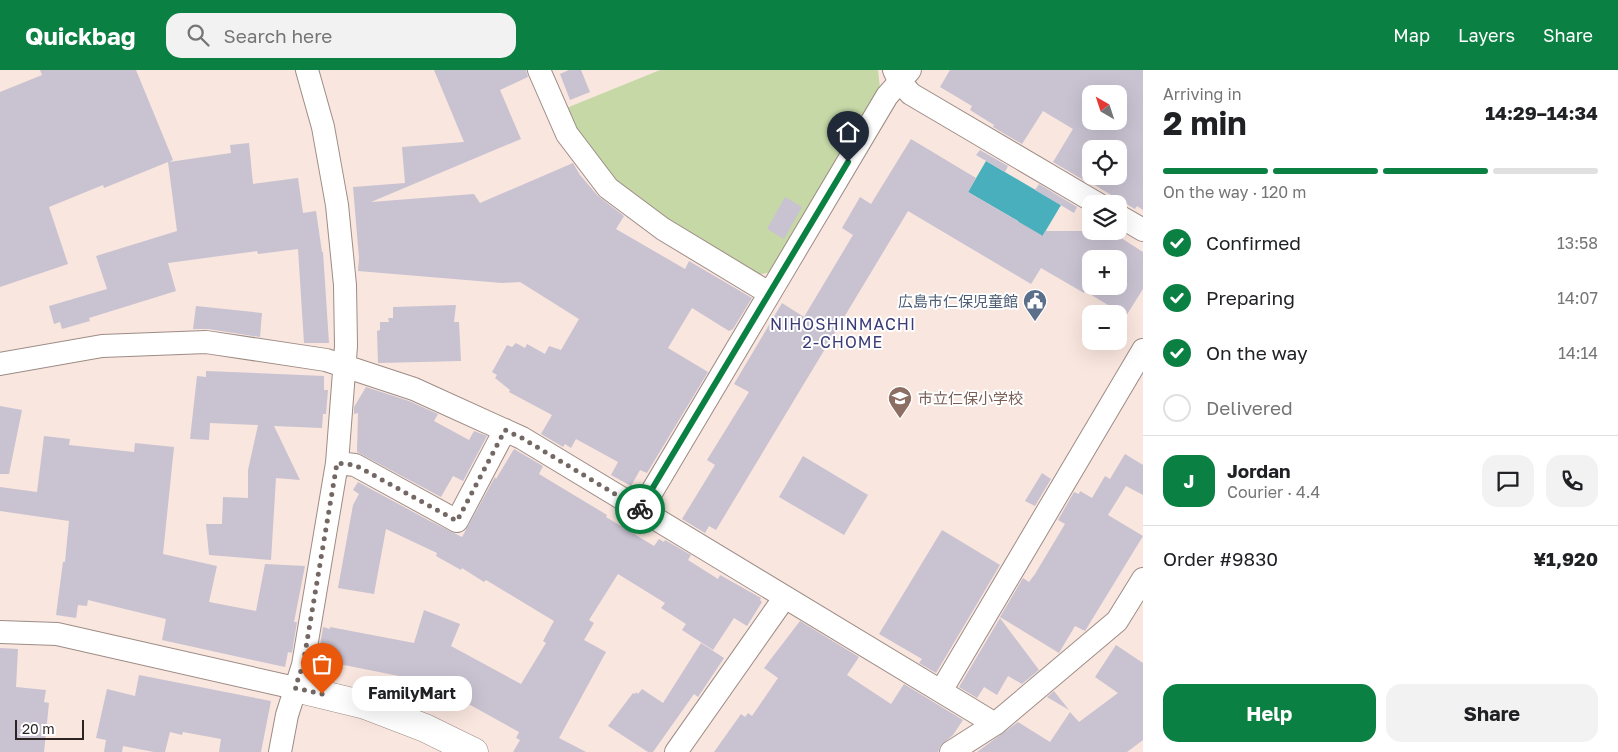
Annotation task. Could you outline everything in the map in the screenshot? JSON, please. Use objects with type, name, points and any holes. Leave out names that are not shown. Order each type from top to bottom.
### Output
[{"type":"street","points":[[280,752],[286,716],[303,665],[337,463],[346,346],[345,285],[337,205],[322,127],[307,70]]},
{"type":"street","points":[[539,70],[567,134],[608,188],[663,229],[769,294]]},
{"type":"street","points":[[641,510],[901,74]]},
{"type":"street","points":[[901,74],[911,94],[1083,195]]},
{"type":"street","points":[[1127,221],[1143,230]]},
{"type":"street","points":[[0,364],[102,346],[206,342],[326,360],[414,389],[522,438],[995,724]]},
{"type":"street","points":[[941,691],[1143,350]]},
{"type":"street","points":[[337,463],[355,465],[457,521],[505,430]]},
{"type":"street","points":[[951,752],[995,724],[1117,621],[1143,579]]},
{"type":"street","points":[[676,752],[785,597]]},
{"type":"street","points":[[0,632],[57,634],[295,688],[366,706],[424,728],[474,752]]},
{"type":"green space","points":[[660,70],[878,70],[881,96],[775,271],[754,276],[616,186],[564,109]]},
{"type":"water","points":[[986,161],[1061,205],[1032,254],[1018,221],[968,192]]},
{"type":"building","points":[[40,70],[136,70],[173,160],[169,162],[231,153],[230,145],[249,143],[253,184],[298,178],[303,213],[316,211],[323,252],[329,343],[304,343],[298,249],[258,254],[257,251],[168,263],[176,291],[89,318],[90,321],[62,329],[60,322],[54,324],[49,306],[107,289],[96,256],[177,231],[168,162],[104,188],[103,185],[49,207],[68,264],[0,287],[0,92],[42,75]]},
{"type":"building","points":[[434,70],[526,70],[528,77],[500,90],[521,139],[371,202],[474,194],[480,203],[573,163],[580,175],[598,196],[624,216],[616,229],[685,269],[689,261],[752,298],[733,329],[729,331],[692,308],[668,348],[708,372],[647,473],[640,470],[631,486],[611,475],[618,462],[576,439],[571,448],[565,444],[563,447],[541,434],[552,415],[509,392],[510,390],[495,378],[497,375],[492,372],[507,345],[512,347],[516,343],[525,348],[527,344],[545,354],[549,346],[561,350],[579,319],[520,282],[502,283],[358,271],[359,258],[353,187],[405,183],[402,147],[464,142]]},
{"type":"building","points":[[569,70],[581,70],[590,92],[570,100],[560,74]]},
{"type":"building","points":[[950,70],[1143,70],[1143,210],[1137,206],[1135,209],[1127,204],[1127,195],[1111,195],[1094,185],[1127,185],[1127,140],[1082,140],[1082,179],[1053,162],[1073,129],[1043,111],[1022,144],[993,127],[994,125],[970,110],[972,106],[940,87]]},
{"type":"building","points":[[911,139],[976,178],[968,192],[1043,236],[1045,231],[1082,231],[1082,240],[1124,240],[1143,252],[1143,289],[1127,314],[1127,305],[1108,305],[1092,295],[1127,295],[1127,250],[1082,250],[1082,292],[1041,268],[1031,284],[908,211],[716,530],[709,526],[705,533],[682,519],[715,465],[707,460],[749,392],[734,384],[782,303],[804,317],[853,235],[842,228],[860,197],[871,204]]},
{"type":"building","points":[[980,150],[1008,166],[1005,172],[976,155]]},
{"type":"building","points":[[1039,184],[1077,207],[1074,213],[1035,190]]},
{"type":"building","points":[[785,197],[802,207],[784,239],[767,229]]},
{"type":"building","points":[[456,305],[454,322],[459,322],[461,361],[378,363],[377,331],[380,330],[380,322],[389,322],[388,318],[393,318],[393,307]]},
{"type":"building","points":[[196,306],[262,313],[260,337],[208,329],[193,329]]},
{"type":"building","points":[[206,371],[324,376],[324,390],[328,390],[326,414],[323,414],[322,428],[274,426],[300,480],[276,478],[271,560],[209,555],[206,524],[222,524],[223,497],[248,498],[248,470],[258,425],[210,423],[209,440],[190,439],[197,376],[206,377]]},
{"type":"building","points":[[366,387],[409,401],[438,414],[434,421],[469,440],[474,431],[487,436],[463,481],[453,476],[441,497],[357,452],[358,413],[354,414],[354,407]]},
{"type":"building","points":[[0,406],[22,410],[9,474],[0,474]]},
{"type":"building","points":[[44,436],[70,439],[69,445],[134,452],[135,443],[174,447],[163,554],[217,566],[209,602],[256,611],[265,564],[305,566],[294,622],[297,622],[292,653],[288,652],[285,667],[162,640],[166,619],[88,600],[87,606],[78,605],[76,618],[56,615],[63,562],[65,562],[69,521],[0,511],[0,487],[37,492]]},
{"type":"building","points":[[514,449],[543,466],[539,474],[607,515],[606,517],[654,546],[659,539],[664,542],[665,540],[691,555],[688,560],[718,579],[720,575],[761,598],[762,602],[747,626],[734,618],[713,650],[682,630],[686,624],[661,608],[665,603],[618,574],[589,620],[594,623],[584,640],[606,652],[559,738],[586,752],[513,752],[520,740],[516,738],[519,732],[445,691],[441,701],[402,685],[404,677],[324,661],[325,659],[318,658],[323,627],[414,643],[424,610],[460,624],[451,646],[521,684],[546,643],[543,641],[554,621],[486,580],[484,582],[462,568],[461,570],[436,556],[437,553],[386,529],[374,594],[338,588],[353,505],[359,494],[353,490],[358,482],[462,537],[495,477],[496,479]]},
{"type":"building","points":[[1125,454],[1143,465],[1143,495],[1126,486],[1108,515],[1143,536],[1085,631],[1075,626],[1059,653],[1000,617],[1023,578],[1029,582],[1035,574],[1065,524],[1058,520],[1074,492],[1079,494],[1080,491],[1092,498],[1105,476],[1110,479]]},
{"type":"building","points":[[803,456],[868,495],[844,535],[779,497]]},
{"type":"building","points":[[1042,473],[1051,479],[1035,506],[1025,501]]},
{"type":"building","points":[[942,530],[1000,565],[936,673],[919,663],[922,659],[879,634]]},
{"type":"building","points":[[1000,618],[1039,670],[1022,684],[1008,676],[997,695],[984,687],[977,698],[959,687]]},
{"type":"building","points":[[800,621],[859,657],[847,675],[891,704],[904,684],[963,720],[953,735],[940,746],[938,752],[714,752],[741,714],[745,717],[748,713],[752,716],[778,678],[764,668]]},
{"type":"building","points":[[701,643],[724,658],[698,697],[694,694],[653,752],[648,752],[608,726],[633,693],[635,694],[636,692],[638,694],[642,689],[663,703]]},
{"type":"building","points":[[1116,645],[1143,663],[1143,740],[1127,752],[977,752],[1018,722],[1050,742],[1070,712],[1079,722],[1118,693],[1095,677]]},
{"type":"building","points":[[0,648],[18,649],[16,687],[46,690],[44,702],[49,703],[44,752],[0,752]]},
{"type":"building","points":[[139,675],[271,701],[261,752],[219,752],[221,739],[183,732],[182,735],[170,732],[165,752],[154,752],[123,746],[122,752],[104,752],[106,740],[96,738],[107,689],[135,696]]},
{"type":"building","points":[[1054,691],[1069,710],[1047,697]]},
{"type":"way so far","points":[[322,694],[295,688],[303,665],[337,463],[355,465],[457,521],[505,430],[522,438],[640,509]]},
{"type":"place","name":"広島市仁保児童館","points":[[1035,322]]},
{"type":"place","name":"市立仁保小学校","points":[[900,419]]},
{"type":"place","name":"FamilyMart","points":[[322,694]]},
{"type":"district","name":"NIHOSHINMACHI 2-CHOME","points":[[843,333]]},
{"type":"route","points":[[640,509],[848,162]]}]
